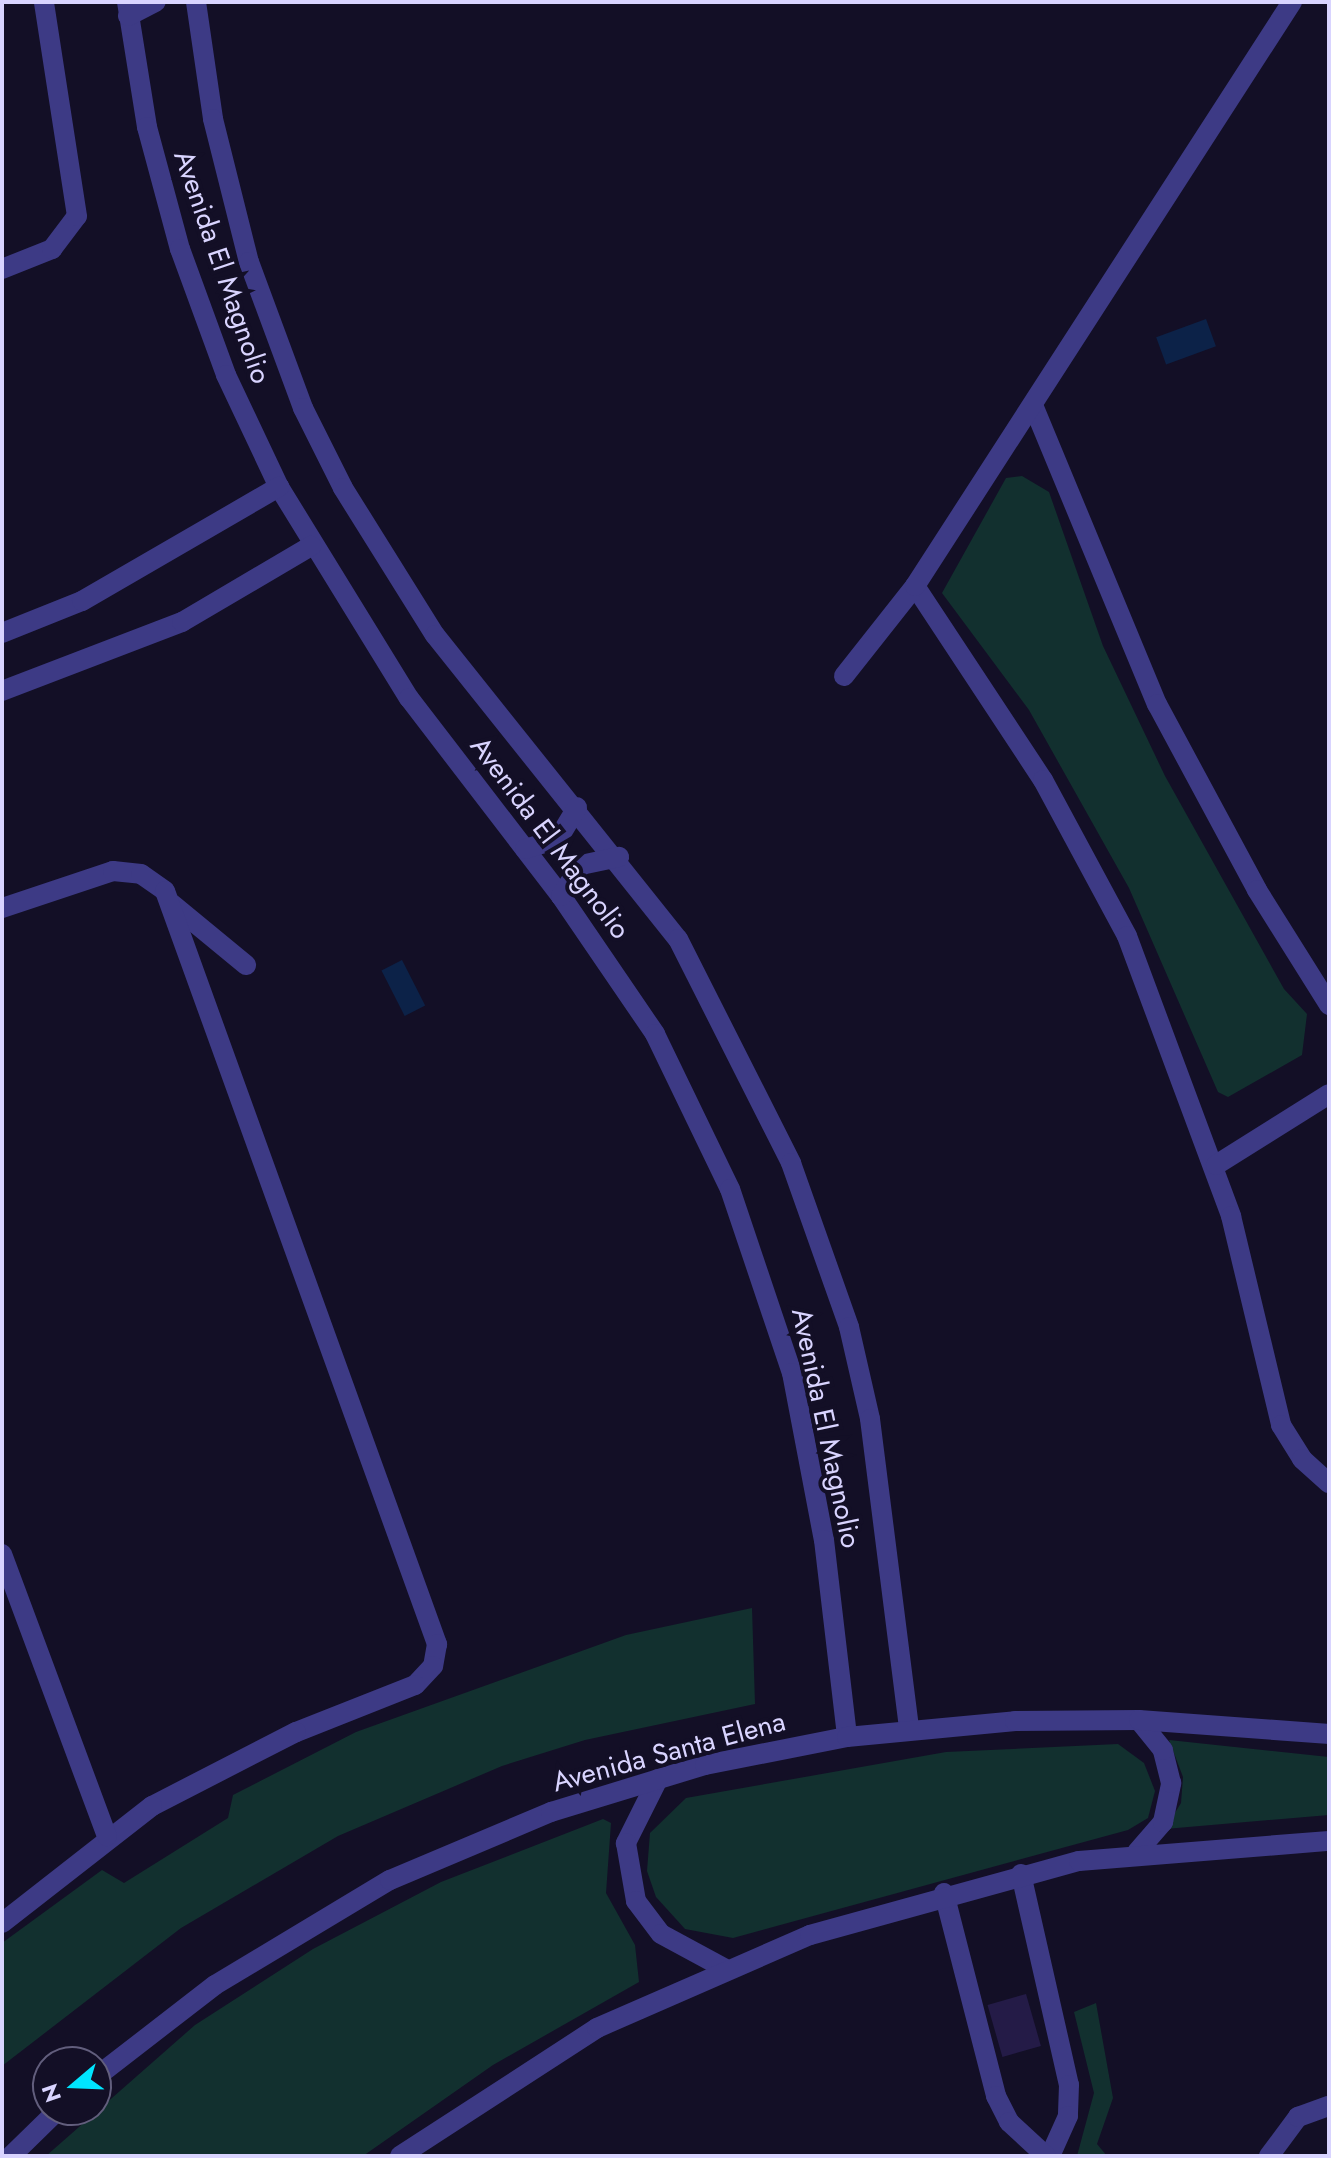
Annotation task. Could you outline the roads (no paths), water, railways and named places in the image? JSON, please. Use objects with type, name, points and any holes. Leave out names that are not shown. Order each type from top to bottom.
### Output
[{"type":"street","points":[[2,269],[52,249],[77,216],[44,2]]},
{"type":"street","points":[[128,9],[156,2]]},
{"type":"street","points":[[844,676],[915,586],[1292,2]]},
{"type":"street","name":"Avenida El Magnolio","points":[[191,4],[228,187],[303,408],[343,488],[435,635],[619,857],[728,1027],[823,1244],[870,1419],[909,1729]]},
{"type":"street","name":"Avenida El Magnolio","points":[[128,9],[147,127],[180,249],[226,375],[279,487],[311,546],[409,698],[561,896],[655,1034],[754,1249],[809,1456],[847,1737]]},
{"type":"street","points":[[1033,405],[1157,704],[1257,890],[1329,1005]]},
{"type":"street","points":[[2,633],[93,595],[279,487]]},
{"type":"street","points":[[2,691],[171,627],[311,546]]},
{"type":"street","points":[[915,586],[1087,857],[1153,997],[1216,1165],[1281,1425],[1302,1459],[1329,1483]]},
{"type":"street","points":[[525,849],[558,839],[577,807]]},
{"type":"street","points":[[561,896],[581,865],[619,857]]},
{"type":"street","points":[[2,908],[128,870],[154,880],[172,904],[246,965]]},
{"type":"street","points":[[2,1923],[107,1836],[223,1767],[415,1685],[433,1666],[437,1644],[172,904]]},
{"type":"street","points":[[1216,1165],[1329,1094]]},
{"type":"street","points":[[2,1554],[107,1836]]},
{"type":"street","points":[[1137,1852],[1163,1822],[1171,1783],[1163,1750],[1139,1720]]},
{"type":"street","name":"Avenida Santa Elena","points":[[112,2065],[215,1985],[390,1880],[551,1812],[658,1779],[847,1737],[909,1729],[1139,1720],[1329,1734]]},
{"type":"street","points":[[658,1779],[630,1829],[629,1881],[661,1934],[724,1968]]},
{"type":"street","points":[[400,2156],[584,2035],[724,1968],[944,1893],[1021,1874],[1137,1852],[1329,1841]]},
{"type":"street","points":[[944,1893],[996,2096],[1009,2122],[1048,2156],[1068,2116],[1069,2085],[1021,1874]]},
{"type":"street","points":[[1269,2156],[1298,2117],[1329,2106]]},
{"type":"street","points":[[11,2156],[42,2126]]},
{"type":"water","points":[[1206,319],[1216,346],[1166,364],[1156,337]]},
{"type":"water","points":[[402,960],[425,1005],[405,1016],[382,970]]}]
